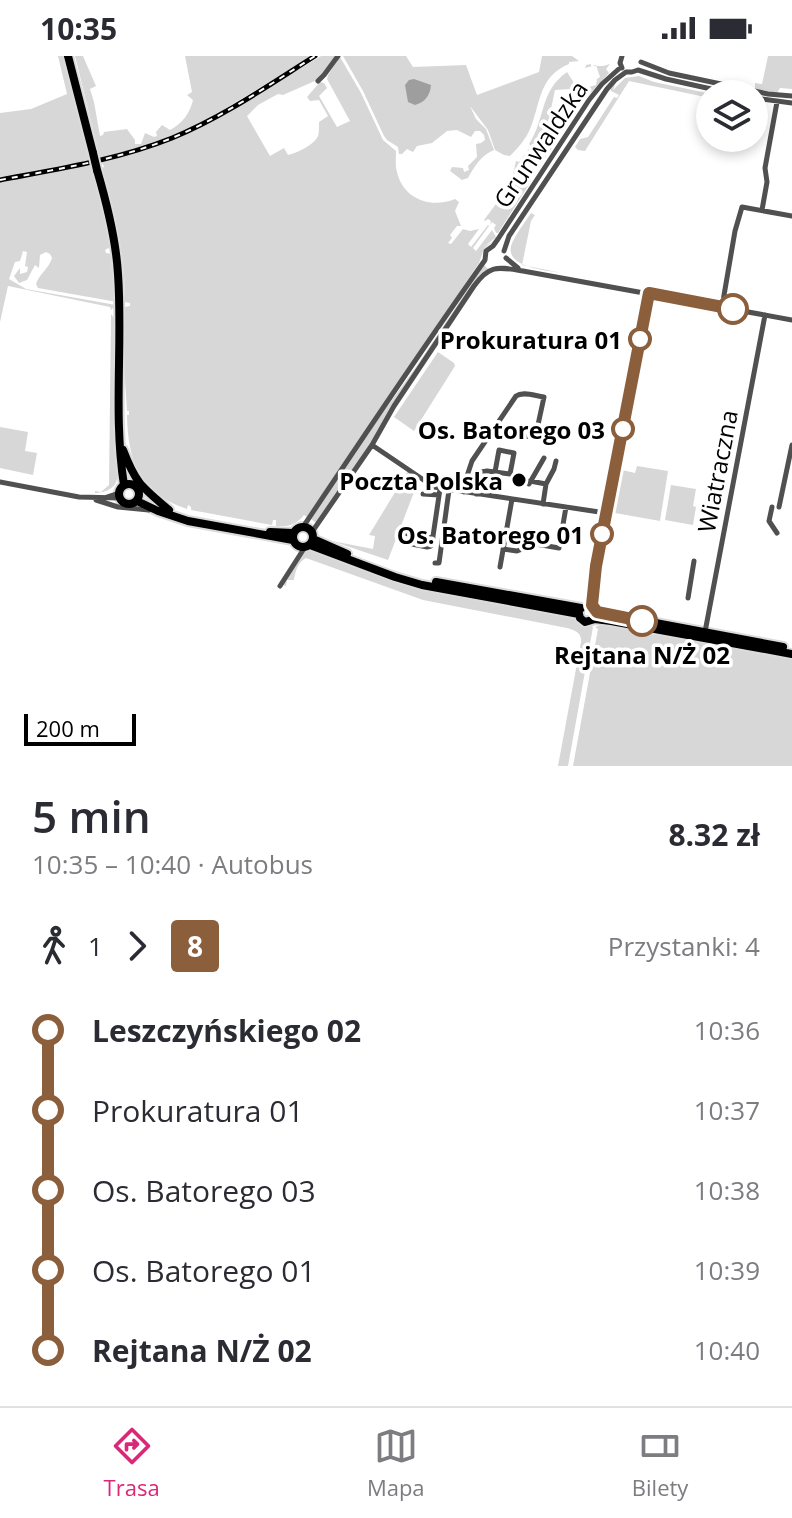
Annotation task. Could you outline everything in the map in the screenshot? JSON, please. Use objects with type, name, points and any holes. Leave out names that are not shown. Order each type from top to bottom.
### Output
[{"type":"main road","points":[[68,56],[112,230],[118,267],[119,442],[127,504],[138,499],[188,516],[303,540],[358,564],[422,585],[588,610],[792,652]]},
{"type":"main road","points":[[119,442],[131,471],[142,487],[169,510]]},
{"type":"main road","points":[[123,490],[138,488],[138,499]]},
{"type":"main road","points":[[138,499],[158,511],[188,521],[303,540]]},
{"type":"main road","points":[[303,527],[297,528],[303,540]]},
{"type":"main road","points":[[588,610],[792,652]]},
{"type":"street","points":[[318,81],[338,56]]},
{"type":"street","points":[[622,56],[620,61],[624,69],[696,86]]},
{"type":"street","points":[[638,70],[640,59],[664,71],[768,94],[792,96]]},
{"type":"street","name":"Grunwaldzka","points":[[493,246],[589,100],[602,84],[624,69]]},
{"type":"street","name":"Grunwaldzka","points":[[505,254],[509,236],[599,100],[624,69]]},
{"type":"street","points":[[768,100],[792,103]]},
{"type":"street","points":[[762,210],[767,182],[765,168],[777,102]]},
{"type":"street","points":[[722,307],[742,207],[792,216]]},
{"type":"street","points":[[303,527],[485,260],[486,251],[497,246],[523,271]]},
{"type":"street","points":[[280,586],[292,568],[303,540],[372,445],[394,406],[480,277],[496,267],[505,254]]},
{"type":"street","points":[[485,260],[489,266],[792,320]]},
{"type":"street","points":[[588,610],[649,293]]},
{"type":"street","name":"Wiatraczna","points":[[705,633],[765,315]]},
{"type":"street","points":[[464,492],[470,467],[491,433],[517,394],[544,397],[536,434],[524,437],[491,433]]},
{"type":"street","points":[[372,445],[427,484],[444,491]]},
{"type":"street","points":[[779,507],[792,445]]},
{"type":"street","points":[[476,494],[479,474],[485,471],[510,474],[514,453],[499,450],[495,472]]},
{"type":"street","points":[[544,458],[530,483],[546,484]]},
{"type":"street","points":[[543,504],[546,484],[556,461]]},
{"type":"street","points":[[0,482],[92,499],[118,507],[158,511]]},
{"type":"street","points":[[92,499],[123,490]]},
{"type":"street","points":[[433,538],[404,533],[399,537],[402,542],[431,546],[433,538],[444,491]]},
{"type":"street","points":[[435,563],[439,563],[444,491]]},
{"type":"street","points":[[423,494],[464,492],[606,513]]},
{"type":"street","points":[[500,567],[512,499]]},
{"type":"street","points":[[503,549],[517,551],[536,544],[559,548],[566,507]]},
{"type":"street","points":[[772,507],[769,521],[777,533]]},
{"type":"street","points":[[688,598],[694,561]]},
{"type":"shaded area","points":[[58,56],[65,56],[92,160],[0,179],[0,113],[31,109],[67,94]]},
{"type":"shaded area","points":[[75,56],[83,56],[96,86],[90,89],[100,136],[104,132],[127,129],[135,144],[141,144],[145,133],[157,136],[156,132],[162,125],[170,130],[182,121],[190,109],[193,100],[187,95],[192,92],[185,56],[312,56],[202,123],[145,146],[100,158]]},
{"type":"shaded area","points":[[321,56],[336,56],[317,80],[283,95],[278,94],[258,105],[247,116],[270,156],[284,148],[288,155],[316,139],[319,122],[328,116],[319,100],[310,101],[307,97],[320,82],[327,88],[319,96],[337,127],[350,121],[327,79],[340,57],[383,140],[396,151],[397,172],[405,189],[428,202],[455,199],[459,202],[455,211],[461,226],[457,226],[450,235],[452,238],[448,243],[451,244],[463,229],[479,229],[468,244],[471,247],[488,225],[473,248],[476,251],[492,230],[496,237],[483,248],[496,239],[484,249],[479,263],[307,517],[304,515],[292,525],[276,526],[276,520],[272,525],[191,510],[188,505],[187,509],[147,485],[139,474],[130,447],[125,381],[125,307],[130,303],[125,302],[119,235],[102,170],[104,166],[100,161],[149,148],[194,130]]},
{"type":"shaded area","points":[[343,56],[406,56],[413,67],[466,65],[477,95],[539,72],[542,56],[572,56],[579,61],[569,62],[551,76],[528,133],[510,156],[495,150],[488,130],[470,106],[476,119],[486,129],[494,150],[482,158],[468,178],[462,180],[450,171],[452,167],[463,168],[464,172],[469,170],[468,166],[477,157],[476,144],[485,140],[484,135],[480,131],[475,131],[471,137],[457,130],[447,131],[432,143],[417,146],[413,152],[407,149],[399,154],[398,147],[384,136]]},
{"type":"shaded area","points":[[768,56],[792,56],[792,89],[768,92],[768,80],[763,80]]},
{"type":"shaded area","points":[[610,64],[606,69],[609,73],[587,97],[571,89],[555,90],[543,147],[548,151],[553,147],[496,233],[496,225],[492,222],[490,225],[488,219],[484,220],[511,184],[516,161],[519,162],[531,146],[529,144],[552,88],[567,72],[578,89],[585,93],[591,91],[589,87],[596,85],[600,77],[596,66]]},
{"type":"shaded area","points":[[639,76],[696,91],[696,95],[629,81],[585,151],[578,150],[575,147],[580,139],[588,137],[614,97],[619,95],[610,88],[616,82],[613,90],[625,78]]},
{"type":"shaded area","points":[[414,79],[431,85],[426,98],[415,105],[408,102],[405,85]]},
{"type":"shaded area","points":[[93,163],[112,246],[105,250],[113,254],[117,302],[38,288],[37,281],[52,258],[46,252],[40,255],[39,268],[35,265],[27,280],[19,283],[14,276],[20,268],[20,274],[27,272],[28,267],[25,266],[27,252],[23,251],[9,279],[26,289],[116,305],[111,310],[110,307],[8,286],[0,322],[0,182]]},
{"type":"shaded area","points":[[531,213],[535,215],[522,264],[513,257],[511,250],[515,237]]},
{"type":"shaded area","points":[[484,265],[488,269],[476,280],[316,523],[311,519],[354,452]]},
{"type":"shaded area","points":[[111,314],[117,322],[120,471],[112,488],[101,492],[109,485]]},
{"type":"shaded area","points":[[438,352],[455,366],[414,431],[394,417]]},
{"type":"shaded area","points":[[0,427],[28,432],[25,451],[37,453],[33,475],[0,468]]},
{"type":"shaded area","points":[[637,466],[668,471],[660,521],[615,513],[622,470],[635,473]]},
{"type":"shaded area","points":[[408,471],[419,479],[388,560],[332,541],[373,549],[375,536],[369,535]]},
{"type":"shaded area","points":[[671,485],[696,489],[693,525],[665,520]]},
{"type":"shaded area","points":[[310,548],[319,554],[420,586],[421,590],[422,587],[563,613],[563,616],[576,617],[586,625],[599,622],[610,623],[611,626],[612,623],[640,632],[656,632],[792,657],[792,766],[573,766],[598,629],[595,627],[601,625],[597,624],[592,626],[568,766],[558,766],[581,642],[577,632],[423,600],[306,558],[299,565],[294,580],[287,580],[286,586],[283,585],[304,551]]},
{"type":"railway","points":[[0,180],[109,158],[172,138],[228,110],[315,56]]},
{"type":"bus line","name":"8","points":[[642,621],[597,612],[592,605],[592,588],[649,293],[733,309]]},
{"type":"place","name":"Prokuratura 01","points":[[640,339]]},
{"type":"place","name":"Os. Batorego 03","points":[[623,429]]},
{"type":"place","name":"Poczta Polska","points":[[519,480]]},
{"type":"place","name":"Os. Batorego 01","points":[[602,534]]},
{"type":"place","name":"Rejtana N/Ż 02","points":[[642,621]]}]
